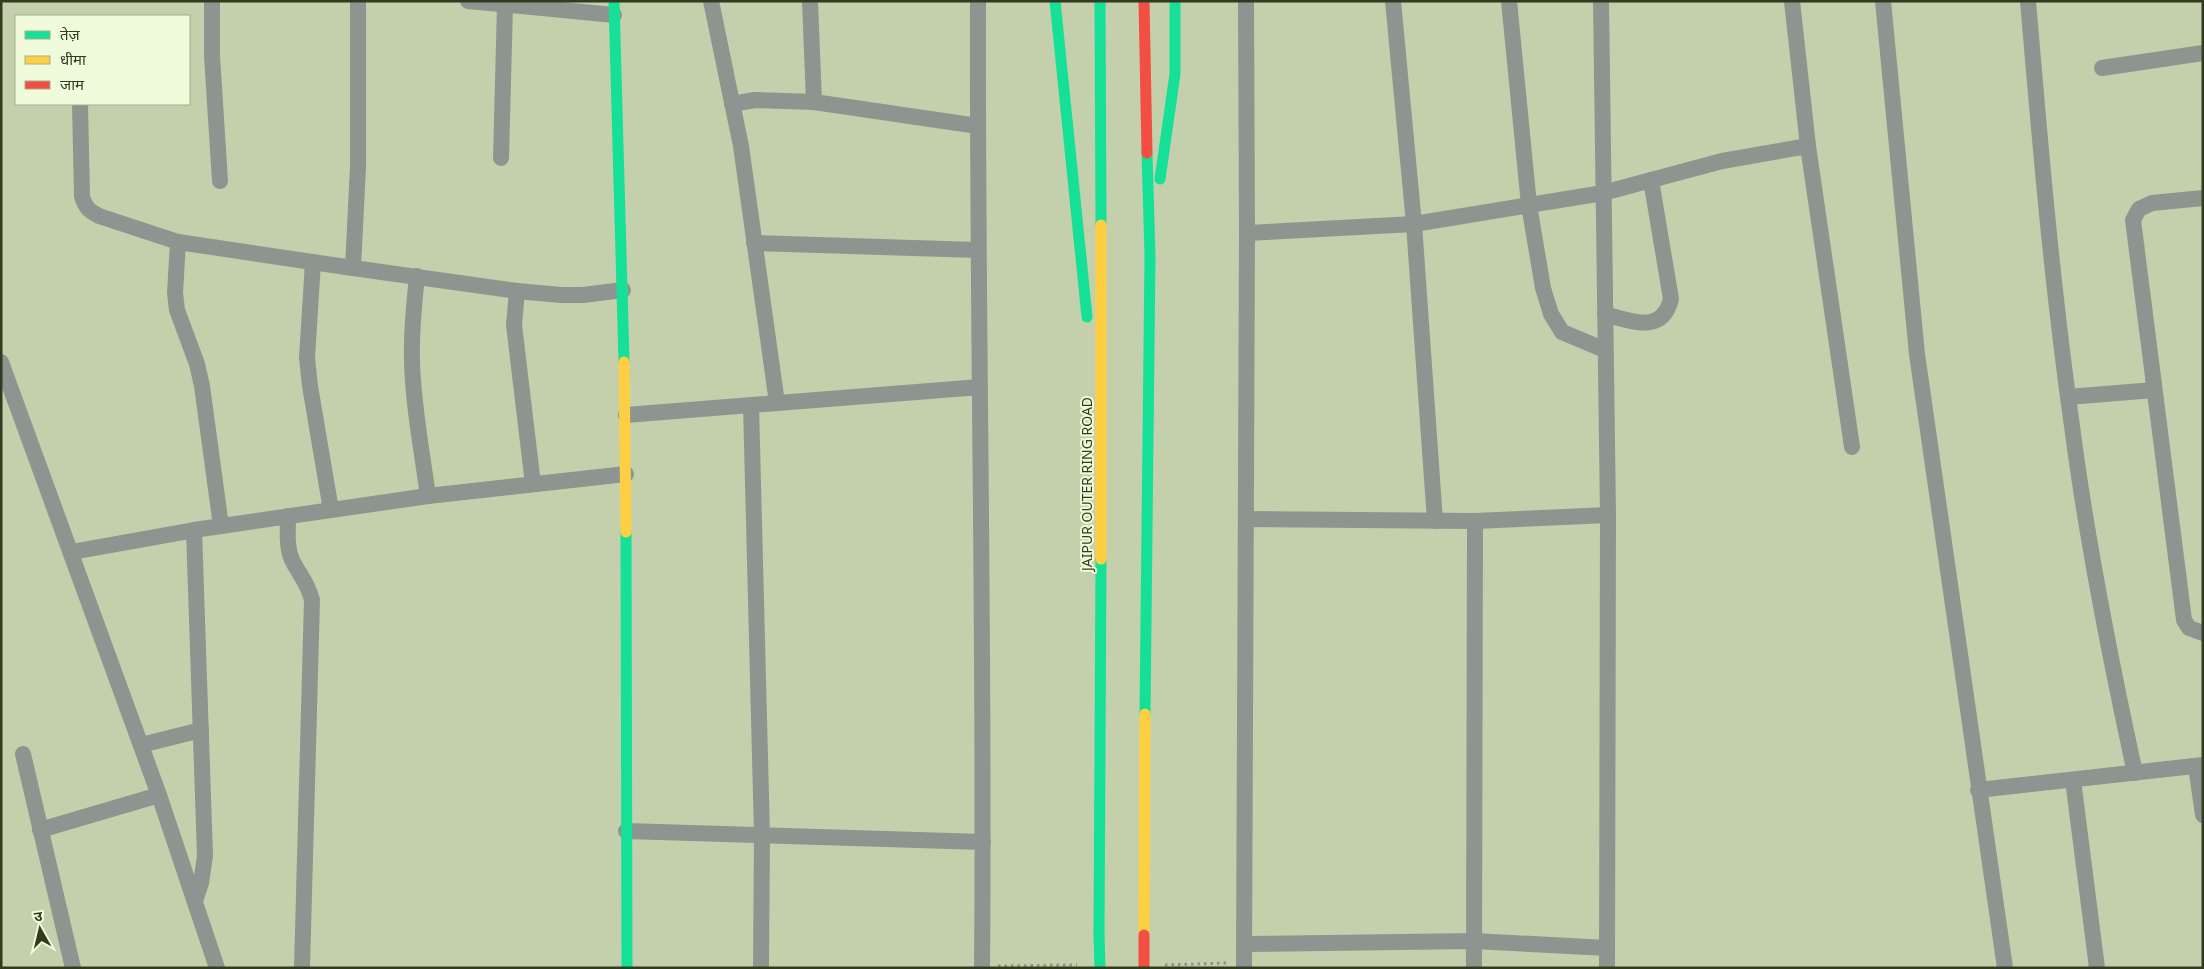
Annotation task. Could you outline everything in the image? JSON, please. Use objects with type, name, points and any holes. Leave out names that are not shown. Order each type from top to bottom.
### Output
[{"type":"main road","points":[[1055,1],[1072,183],[1102,450]]},
{"type":"main road","name":"JAIPUR OUTER RING ROAD","points":[[1100,1],[1102,450],[1100,968]]},
{"type":"main road","points":[[1144,1],[1144,84],[1150,256],[1145,568],[1144,968]]},
{"type":"main road","points":[[1150,256],[1175,74],[1176,1]]},
{"type":"main road","points":[[614,8],[626,415],[627,968]]},
{"type":"street","points":[[212,1],[212,56],[220,181]]},
{"type":"street","points":[[353,268],[358,167],[358,1]]},
{"type":"street","points":[[468,1],[505,6],[614,8]]},
{"type":"street","points":[[710,1],[741,146],[776,403]]},
{"type":"street","points":[[810,1],[814,102]]},
{"type":"street","points":[[978,1],[977,250],[980,387],[982,968]]},
{"type":"street","points":[[1244,968],[1246,1]]},
{"type":"street","points":[[1393,1],[1414,224],[1435,521]]},
{"type":"street","points":[[1509,1],[1529,205],[1543,288],[1551,314],[1562,332],[1577,340],[1605,350]]},
{"type":"street","points":[[1601,1],[1608,515],[1607,968]]},
{"type":"street","points":[[1792,1],[1808,146],[1852,447]]},
{"type":"street","points":[[1883,1],[1916,354],[2005,968]]},
{"type":"street","points":[[2028,1],[2048,223],[2068,397],[2103,624],[2135,772]]},
{"type":"street","points":[[501,158],[505,6]]},
{"type":"street","points":[[2102,68],[2203,53]]},
{"type":"street","points":[[732,104],[755,100],[814,102],[978,126]]},
{"type":"street","points":[[80,105],[82,196],[85,206],[99,216],[178,242],[353,268],[517,291],[583,295],[623,290]]},
{"type":"street","points":[[1247,233],[1414,224],[1603,193],[1722,161],[1808,146]]},
{"type":"street","points":[[1605,314],[1636,323],[1657,321],[1668,312],[1671,299],[1651,180]]},
{"type":"street","points":[[2203,198],[2152,203],[2139,209],[2134,220],[2184,620],[2189,628],[2203,633]]},
{"type":"street","points":[[178,242],[175,293],[177,310],[194,355],[202,386],[222,526]]},
{"type":"street","points":[[754,243],[977,250]]},
{"type":"street","points":[[313,262],[307,358],[310,386],[332,510]]},
{"type":"street","points":[[416,276],[412,362],[428,496]]},
{"type":"street","points":[[517,291],[515,333],[534,484]]},
{"type":"street","points":[[1,362],[159,795],[217,968]]},
{"type":"street","points":[[626,415],[980,387]]},
{"type":"street","points":[[2068,397],[2154,390]]},
{"type":"street","points":[[751,405],[762,835],[761,968]]},
{"type":"street","points":[[71,552],[194,530],[428,496],[626,474]]},
{"type":"street","points":[[1246,519],[1475,521],[1608,515]]},
{"type":"street","points":[[288,516],[287,543],[292,560],[308,585],[312,600],[302,968]]},
{"type":"street","points":[[1474,968],[1475,521]]},
{"type":"street","points":[[194,530],[205,856],[202,877],[194,901]]},
{"type":"street","points":[[140,745],[201,730]]},
{"type":"street","points":[[23,754],[73,968]]},
{"type":"street","points":[[1978,790],[2200,765],[2203,815]]},
{"type":"street","points":[[2073,780],[2097,968]]},
{"type":"street","points":[[40,830],[159,795]]},
{"type":"street","points":[[626,831],[983,842]]},
{"type":"street","points":[[1244,944],[1474,941],[1607,948]]},
{"type":"traffic: fast","points":[[614,1],[624,362]]},
{"type":"traffic: fast","points":[[1055,1],[1087,317]]},
{"type":"traffic: fast","points":[[1100,1],[1101,225]]},
{"type":"traffic: fast","points":[[1160,179],[1175,74],[1175,1]]},
{"type":"traffic: fast","points":[[1145,714],[1150,256],[1147,153]]},
{"type":"traffic: fast","points":[[626,532],[627,968]]},
{"type":"traffic: fast","points":[[1099,935],[1101,559]]},
{"type":"traffic: fast","points":[[1099,935],[1100,968]]},
{"type":"traffic: slow","points":[[1101,225],[1101,559]]},
{"type":"traffic: slow","points":[[624,362],[626,532]]},
{"type":"traffic: slow","points":[[1144,935],[1145,714]]},
{"type":"traffic: jam","points":[[1144,1],[1147,153]]},
{"type":"traffic: jam","points":[[1144,935],[1144,968]]}]
